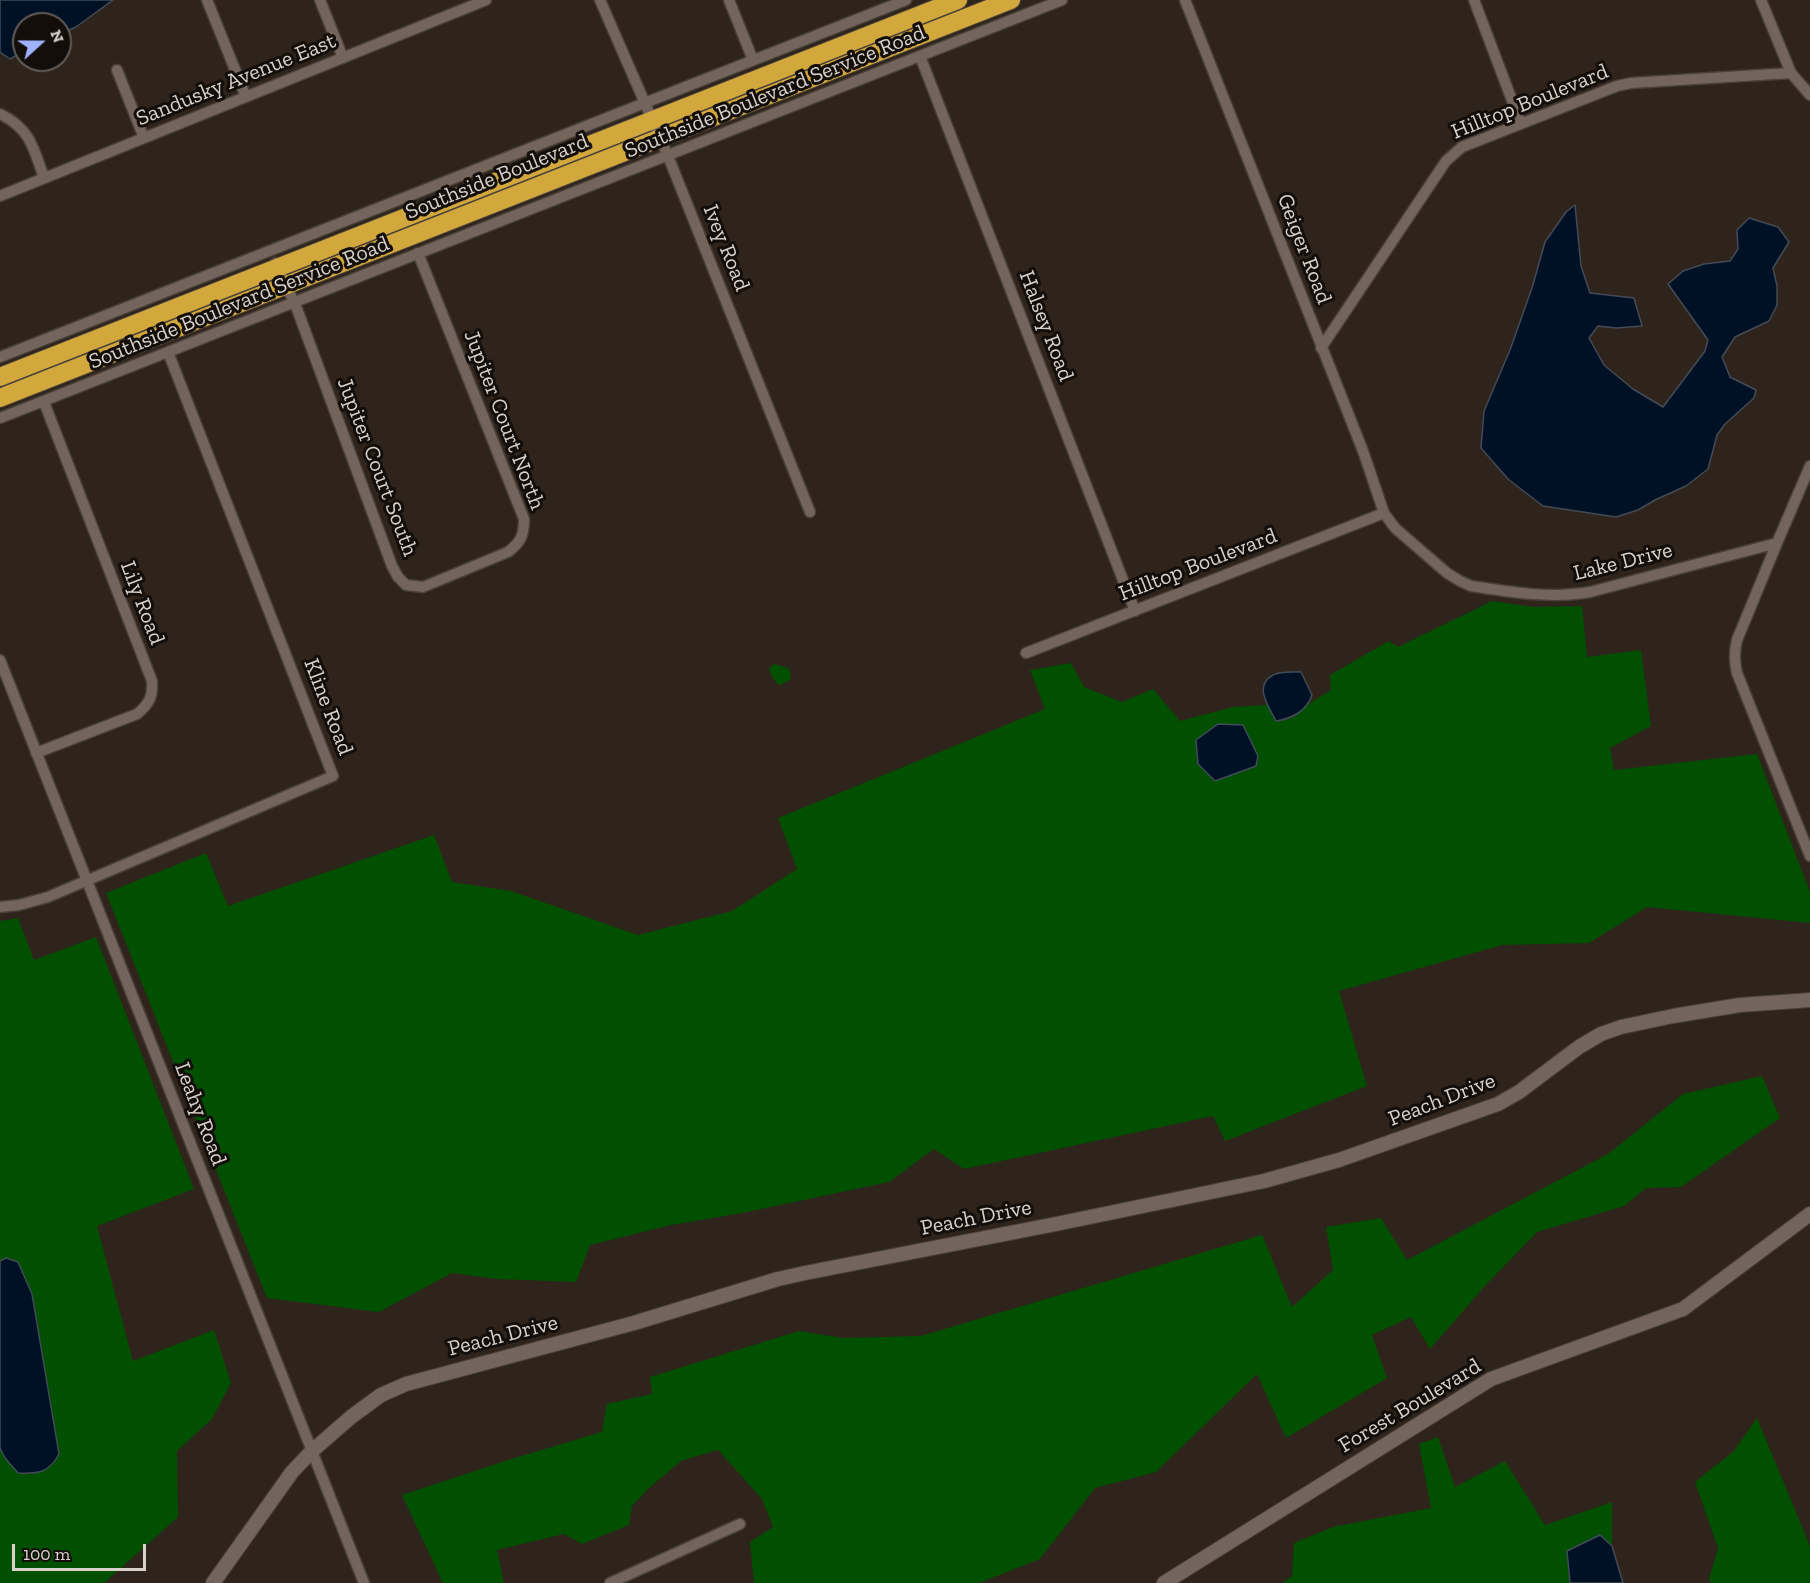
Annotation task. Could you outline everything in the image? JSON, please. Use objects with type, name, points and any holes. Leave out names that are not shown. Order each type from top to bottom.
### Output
[{"type":"highway","name":"Southside Boulevard","points":[[0,377],[958,0]]},
{"type":"highway","name":"Southside Boulevard","points":[[0,398],[290,294],[660,139],[1011,0]]},
{"type":"main road","name":"Peach Drive","points":[[213,1583],[292,1472],[312,1451],[351,1417],[381,1395],[418,1380],[634,1323],[778,1279],[1264,1181],[1339,1160],[1497,1104],[1519,1092],[1579,1047],[1601,1034],[1621,1027],[1740,1005],[1810,1000]]},
{"type":"main road","name":"Forest Boulevard","points":[[1164,1583],[1491,1379],[1683,1309],[1810,1214]]},
{"type":"street","points":[[207,0],[246,97]]},
{"type":"street","points":[[320,0],[343,58]]},
{"type":"street","name":"Sandusky Avenue East","points":[[0,196],[343,58],[465,4],[486,0]]},
{"type":"street","name":"Ivey Road","points":[[600,0],[668,156],[810,512]]},
{"type":"street","points":[[729,0],[753,60]]},
{"type":"street","name":"Southside Boulevard Service Road","points":[[0,357],[906,0]]},
{"type":"street","name":"Southside Boulevard Service Road","points":[[0,418],[168,352],[290,294],[418,253],[1062,0]]},
{"type":"street","name":"Geiger Road","points":[[1185,0],[1363,452],[1384,513]]},
{"type":"street","points":[[1474,0],[1521,124]]},
{"type":"street","points":[[1761,0],[1791,73],[1810,95]]},
{"type":"street","name":"Halsey Road","points":[[920,56],[1135,611]]},
{"type":"street","points":[[117,70],[144,138]]},
{"type":"street","name":"Hilltop Boulevard","points":[[1321,348],[1446,161],[1462,147],[1617,86],[1631,83],[1791,73]]},
{"type":"street","points":[[0,114],[13,121],[28,136],[45,178]]},
{"type":"street","name":"Jupiter Court South","points":[[270,251],[290,294],[398,577],[406,585],[423,587],[465,570]]},
{"type":"street","name":"Jupiter Court North","points":[[418,253],[524,519],[524,533],[519,544],[508,552],[465,570]]},
{"type":"street","name":"Kline Road","points":[[0,907],[19,905],[48,897],[333,776],[168,352]]},
{"type":"street","name":"Lily Road","points":[[36,753],[137,714],[147,706],[153,689],[152,681],[44,402]]},
{"type":"street","points":[[1810,466],[1737,640],[1734,653],[1737,673],[1810,856]]},
{"type":"street","name":"Hilltop Boulevard","points":[[1026,653],[1384,513]]},
{"type":"street","name":"Lake Drive","points":[[1384,513],[1395,528],[1447,573],[1460,581],[1471,586],[1494,590],[1553,596],[1571,596],[1590,592],[1777,543]]},
{"type":"street","name":"Leahy Road","points":[[0,660],[364,1583]]},
{"type":"street","points":[[610,1583],[740,1524]]},
{"type":"green space","points":[[1492,601],[1533,607],[1582,606],[1587,657],[1641,650],[1651,726],[1610,748],[1614,770],[1757,754],[1810,892],[1810,923],[1647,907],[1589,943],[1502,945],[1339,991],[1367,1086],[1225,1141],[1213,1116],[964,1169],[934,1149],[889,1182],[742,1213],[671,1225],[590,1245],[576,1282],[497,1279],[452,1273],[379,1312],[267,1298],[106,893],[206,853],[228,906],[434,835],[452,882],[511,891],[638,935],[732,911],[797,869],[778,818],[1045,709],[1030,670],[1071,663],[1084,687],[1122,702],[1153,689],[1180,721],[1233,707],[1267,705],[1277,721],[1290,719],[1331,690],[1330,675],[1389,641],[1398,647]]},
{"type":"green space","points":[[774,664],[788,668],[791,674],[790,680],[780,685],[776,682],[769,669]]},
{"type":"green space","points":[[18,918],[34,960],[96,937],[194,1189],[97,1226],[133,1361],[214,1330],[231,1383],[212,1419],[177,1451],[178,1517],[104,1583],[0,1583],[0,921]]},
{"type":"green space","points":[[1762,1076],[1780,1118],[1681,1187],[1646,1188],[1624,1206],[1537,1232],[1484,1287],[1430,1349],[1411,1317],[1372,1335],[1387,1378],[1286,1438],[1257,1374],[1156,1472],[1095,1488],[1040,1559],[979,1583],[754,1583],[750,1542],[773,1527],[762,1499],[718,1450],[681,1461],[632,1506],[629,1525],[582,1544],[564,1534],[497,1550],[504,1583],[443,1583],[402,1495],[602,1432],[607,1404],[652,1394],[650,1377],[799,1331],[843,1338],[921,1336],[1262,1235],[1292,1307],[1333,1270],[1326,1227],[1381,1218],[1407,1260],[1608,1154],[1683,1094]]},
{"type":"green space","points":[[1757,1418],[1810,1546],[1810,1583],[1711,1583],[1709,1579],[1718,1548],[1695,1482],[1734,1451]]},
{"type":"green space","points":[[1438,1437],[1455,1487],[1505,1461],[1545,1525],[1612,1502],[1612,1546],[1600,1536],[1568,1551],[1570,1583],[1283,1583],[1292,1576],[1294,1543],[1333,1527],[1431,1508],[1419,1444]]},
{"type":"water","points":[[0,0],[113,0],[72,29],[72,12],[12,12],[12,58],[10,59],[0,52]]},
{"type":"water","points":[[1575,205],[1581,266],[1590,293],[1634,298],[1642,326],[1616,328],[1598,326],[1589,338],[1604,365],[1633,389],[1663,407],[1705,351],[1708,340],[1668,284],[1683,271],[1704,264],[1730,261],[1738,249],[1737,230],[1749,218],[1778,227],[1789,242],[1773,268],[1777,286],[1777,305],[1769,321],[1735,337],[1722,357],[1730,377],[1756,390],[1754,398],[1725,424],[1717,435],[1708,469],[1686,486],[1638,510],[1616,517],[1543,506],[1508,479],[1481,448],[1484,411],[1510,350],[1532,288],[1545,242],[1566,212]]},
{"type":"water","points":[[1301,672],[1312,695],[1310,701],[1298,713],[1276,721],[1264,697],[1264,685],[1276,674]]},
{"type":"water","points":[[1218,724],[1243,725],[1258,756],[1256,766],[1215,781],[1198,764],[1196,740]]},
{"type":"water","points":[[6,1258],[18,1262],[32,1294],[59,1454],[47,1469],[31,1473],[18,1473],[0,1448],[0,1261]]},
{"type":"water","points":[[1600,1535],[1612,1546],[1623,1583],[1570,1583],[1567,1551]]}]
